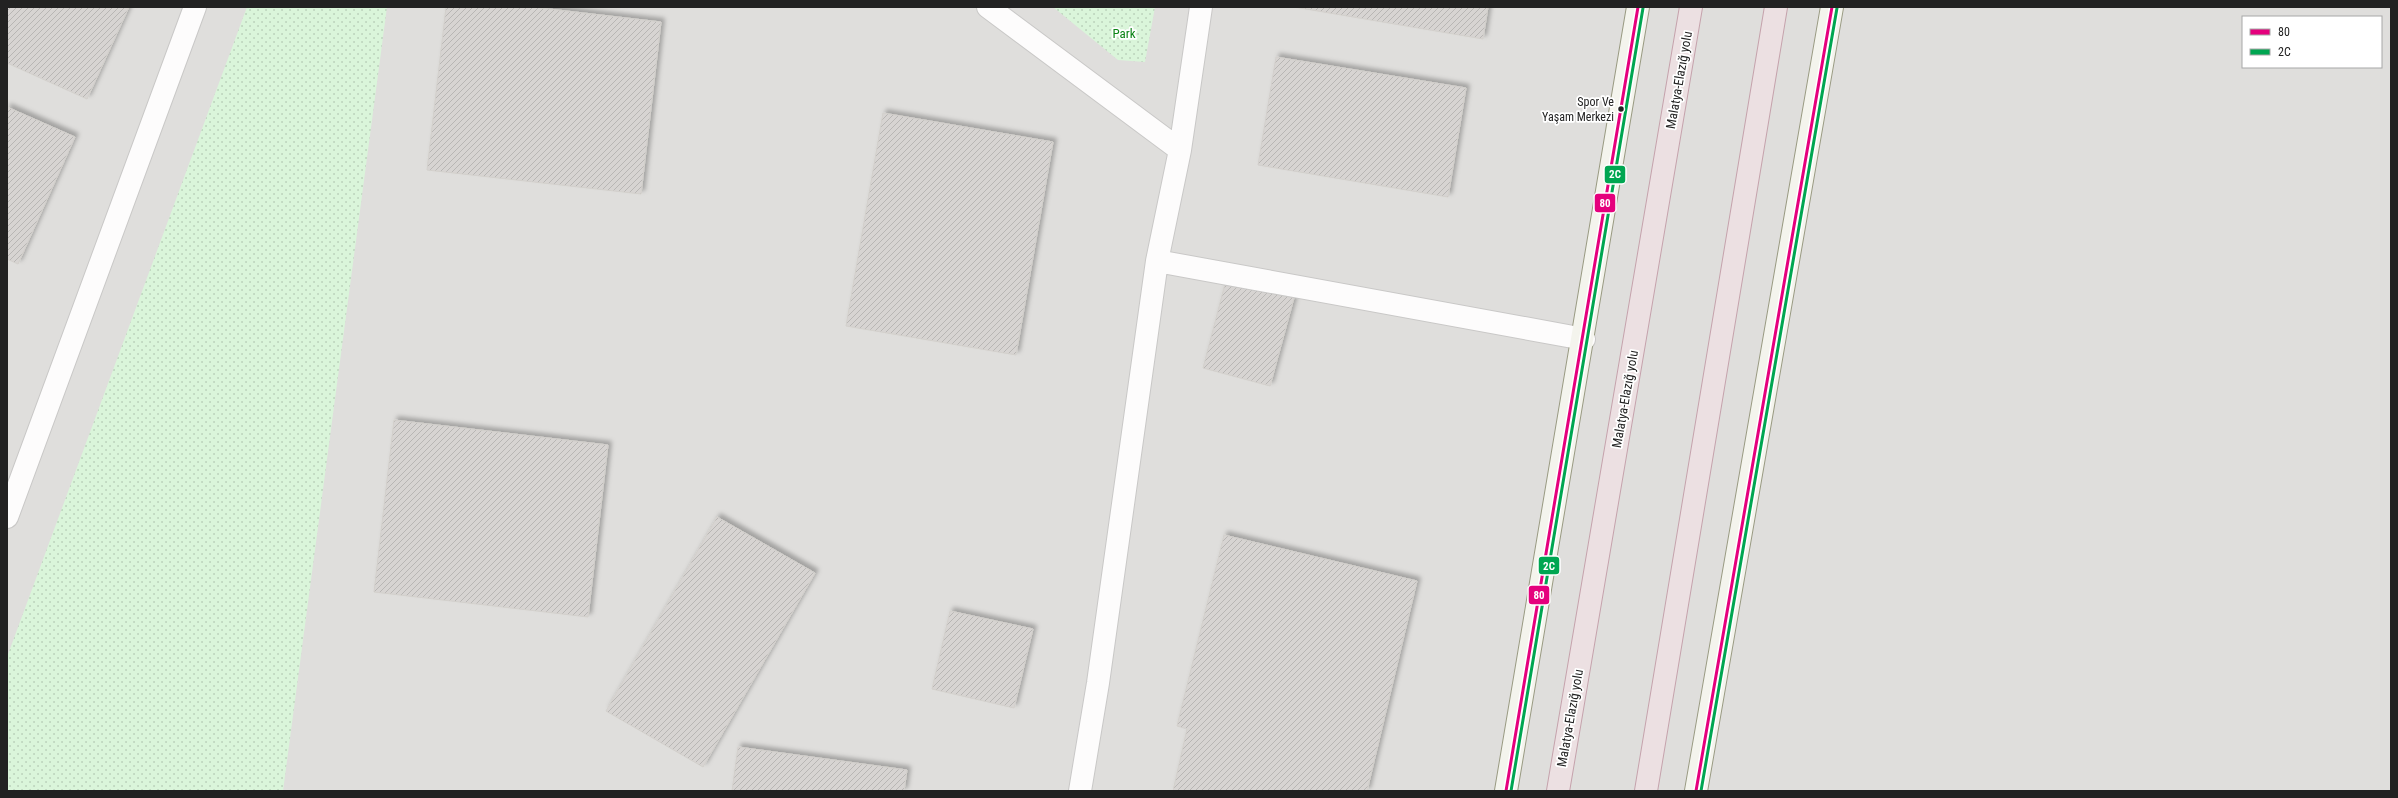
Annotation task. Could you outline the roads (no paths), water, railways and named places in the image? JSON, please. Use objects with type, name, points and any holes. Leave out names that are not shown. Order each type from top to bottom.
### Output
[{"type":"highway","name":"Malatya-Elazığ yolu","points":[[1558,791],[1692,7]]},
{"type":"highway","points":[[1646,791],[1776,7]]},
{"type":"street","points":[[7,517],[195,7]]},
{"type":"street","points":[[988,7],[1180,150]]},
{"type":"street","points":[[1080,791],[1098,683],[1157,261],[1180,150],[1201,7]]},
{"type":"street","points":[[1506,791],[1584,339],[1638,7]]},
{"type":"street","points":[[1696,791],[1832,7]]},
{"type":"street","points":[[1157,261],[1584,339]]},
{"type":"place","name":"Spor Ve Yaşam Merkezi","points":[[1621,109]]},
{"type":"park label","name":"Park","points":[[1124,33]]}]
